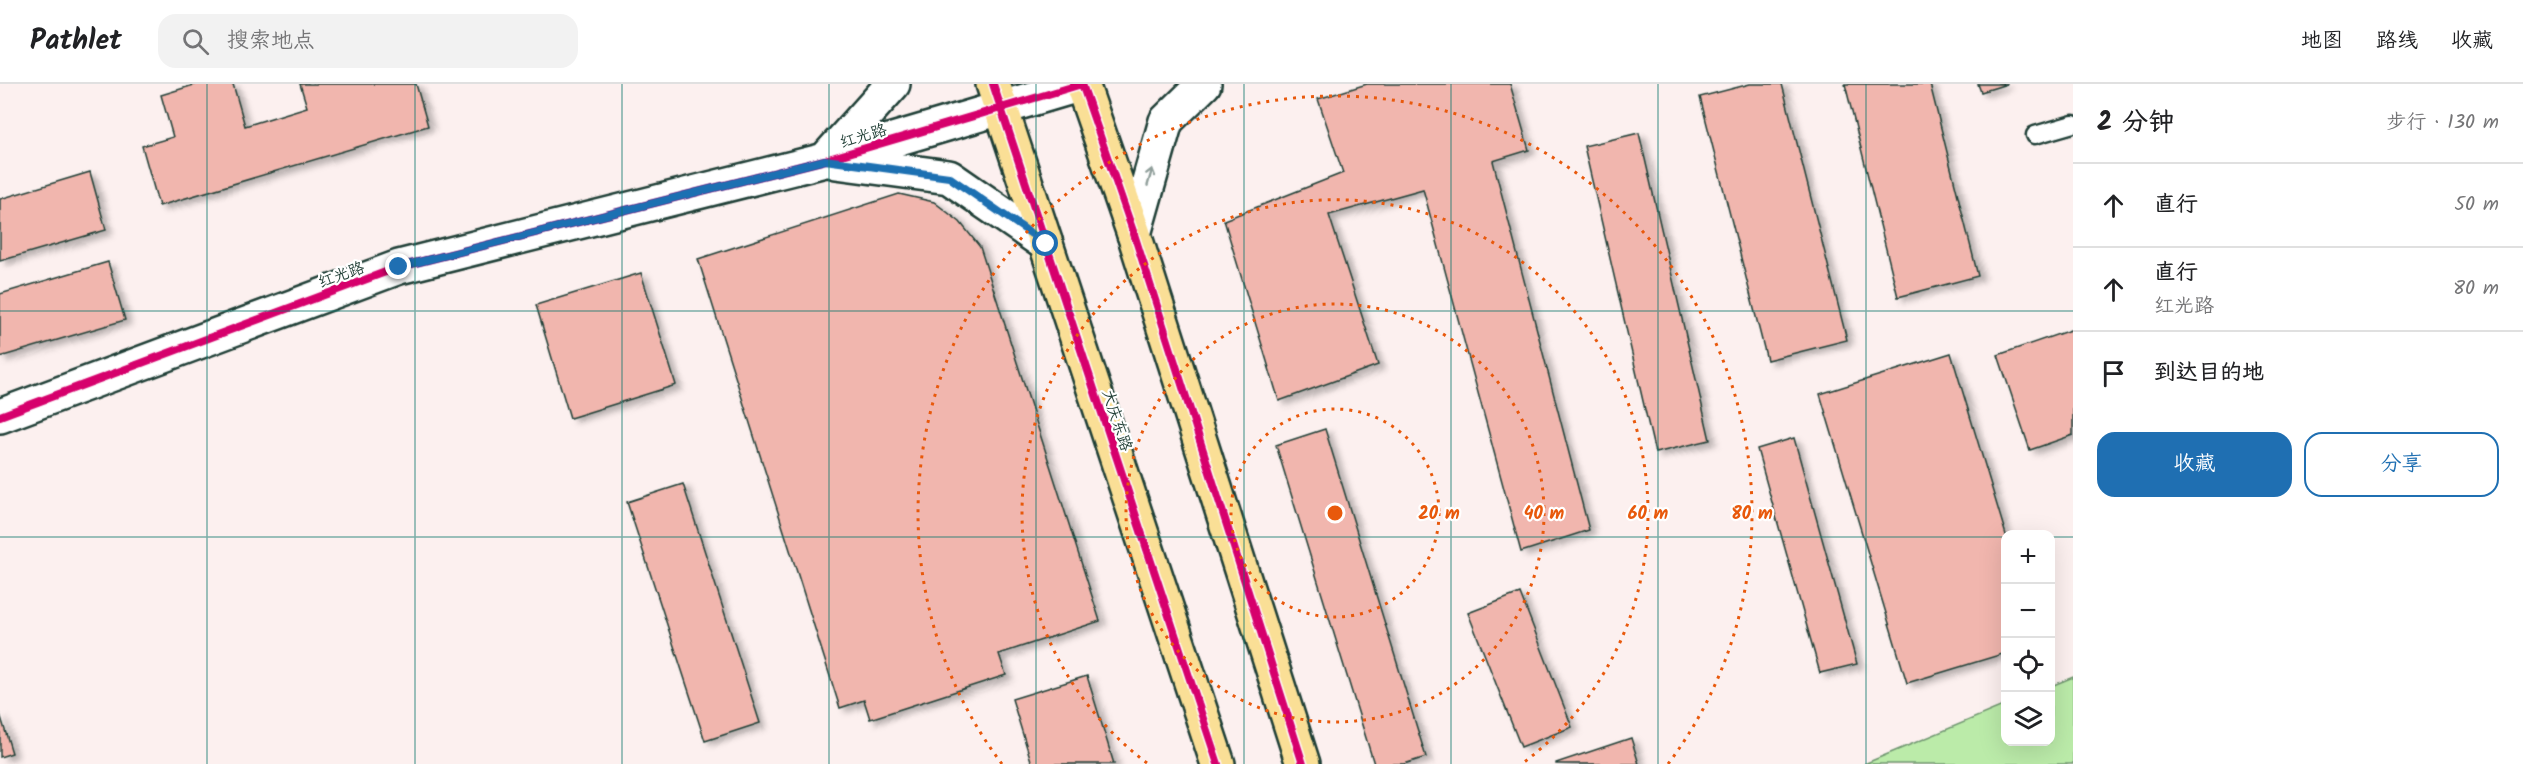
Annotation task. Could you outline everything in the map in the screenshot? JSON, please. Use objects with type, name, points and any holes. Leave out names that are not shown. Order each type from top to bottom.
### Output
[{"type":"main road","points":[[1082,84],[1134,234],[1303,764]]},
{"type":"main road","name":"大庆东路","points":[[997,96],[1218,764]]},
{"type":"street","points":[[825,160],[893,84]]},
{"type":"street","name":"红光路","points":[[0,416],[399,267],[825,160],[997,96],[1082,84]]},
{"type":"street","points":[[1134,234],[1166,121],[1204,84]]},
{"type":"street","points":[[825,160],[949,177],[1046,244]]},
{"type":"lane","points":[[2035,135],[2073,124]]},
{"type":"green space","points":[[2073,677],[2073,764],[1864,764],[2001,707],[2001,746],[2055,746],[2055,684]]},
{"type":"building","points":[[197,84],[233,84],[245,126],[307,107],[300,84],[416,84],[428,126],[159,206],[142,146],[173,137],[161,95]]},
{"type":"building","points":[[1367,84],[1510,84],[1529,150],[1493,161],[1589,530],[1521,552],[1423,189],[1329,215],[1378,365],[1279,401],[1224,220],[1343,173],[1318,99]]},
{"type":"building","points":[[1750,84],[1782,84],[1847,340],[1767,360],[1700,97]]},
{"type":"building","points":[[1845,84],[1930,84],[1978,276],[1898,297]]},
{"type":"building","points":[[1978,84],[2007,84],[1981,92]]},
{"type":"building","points":[[1639,133],[1710,440],[1655,453],[1584,146]]},
{"type":"building","points":[[90,172],[106,230],[0,261],[0,199]]},
{"type":"building","points":[[899,194],[934,202],[960,222],[980,247],[1100,621],[999,654],[1006,675],[870,719],[864,700],[840,708],[698,259]]},
{"type":"building","points":[[108,262],[125,320],[0,357],[0,294]]},
{"type":"building","points":[[641,273],[676,385],[570,418],[536,305]]},
{"type":"building","points":[[2073,329],[2073,435],[2030,450],[1998,355]]},
{"type":"building","points":[[1951,353],[2004,530],[2001,530],[2001,655],[1907,683],[1820,394]]},
{"type":"building","points":[[1325,429],[1426,757],[1404,764],[1374,764],[1276,445]]},
{"type":"building","points":[[1794,438],[1857,664],[1820,673],[1757,449]]},
{"type":"building","points":[[683,484],[760,723],[705,741],[627,502]]},
{"type":"building","points":[[1520,593],[1572,727],[1521,747],[1468,613]]},
{"type":"building","points":[[1087,676],[1114,764],[1032,764],[1012,699]]},
{"type":"building","points":[[0,714],[12,753],[0,757]]},
{"type":"building","points":[[1631,738],[1639,764],[1556,764],[1556,763]]},
{"type":"cycle path","points":[[993,84],[1218,764]]},
{"type":"cycle path","points":[[1082,84],[1134,234],[1303,764]]},
{"type":"cycle path","points":[[0,416],[399,267],[825,160],[1082,84]]},
{"type":"route","points":[[399,267],[825,160],[949,177],[1046,244]]}]
